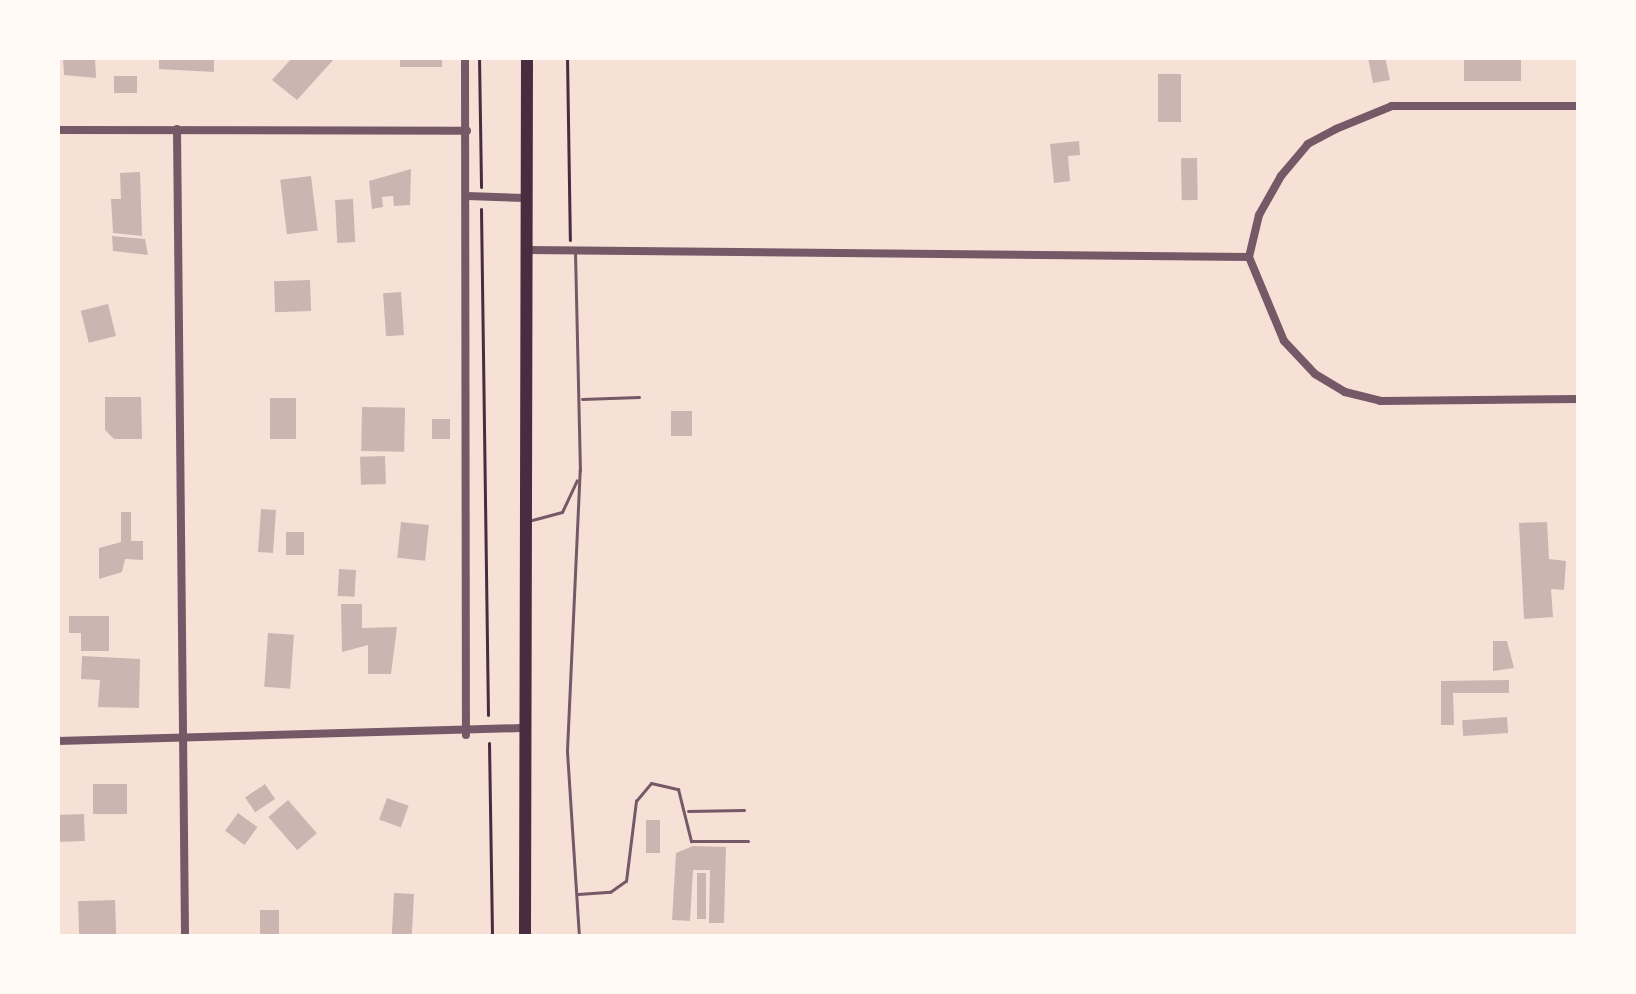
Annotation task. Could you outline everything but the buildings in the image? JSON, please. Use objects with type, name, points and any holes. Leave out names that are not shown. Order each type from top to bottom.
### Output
[{"type":"highway","points":[[525,937],[527,57]]},
{"type":"street","points":[[465,57],[466,735]]},
{"type":"street","points":[[1579,106],[1392,106],[1336,129],[1308,144],[1280,176],[1258,215],[1249,256],[1284,340],[1315,374],[1345,392],[1380,401],[1579,399]]},
{"type":"street","points":[[177,129],[184,937]]},
{"type":"street","points":[[57,130],[467,131]]},
{"type":"street","points":[[467,196],[528,199]]},
{"type":"street","points":[[528,250],[1249,256]]},
{"type":"street","points":[[57,741],[466,735],[522,728]]},
{"type":"lane","points":[[572,250],[580,470],[567,750],[579,937]]},
{"type":"lane","points":[[580,399],[639,398]]},
{"type":"lane","points":[[526,520],[562,512],[580,470]]},
{"type":"lane","points":[[576,894],[610,892],[626,881],[641,790],[667,782],[686,811],[691,841],[748,841]]},
{"type":"lane","points":[[686,811],[744,810]]},
{"type":"path","points":[[479,57],[492,937]]},
{"type":"path","points":[[567,57],[572,250]]}]
